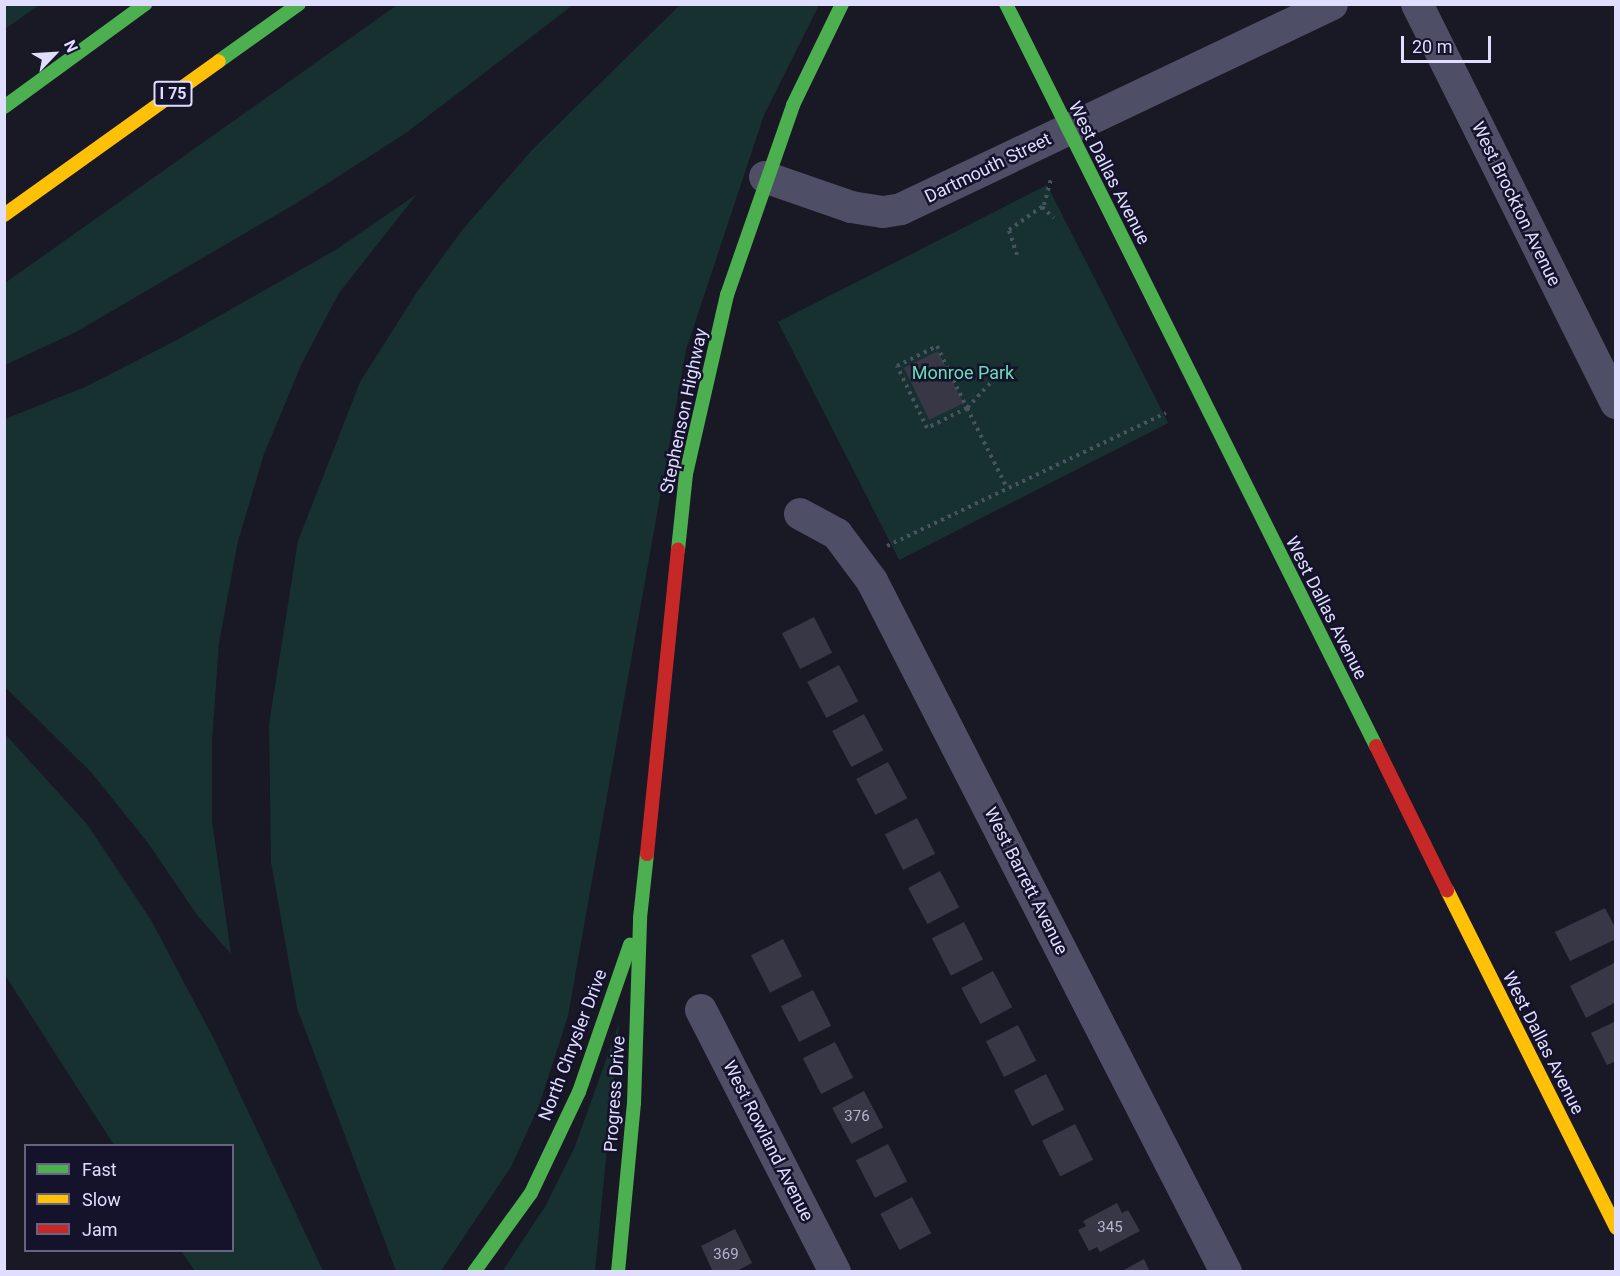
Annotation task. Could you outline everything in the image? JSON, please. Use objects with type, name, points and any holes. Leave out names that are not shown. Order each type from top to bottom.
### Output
[{"type":"main road","points":[[4,107],[145,4]]},
{"type":"main road","name":"I 75","points":[[4,215],[299,4]]},
{"type":"main road","name":"Stephenson Highway","points":[[640,918],[686,474],[727,295],[765,177],[793,105],[842,4]]},
{"type":"main road","name":"West Dallas Avenue","points":[[1006,4],[1616,1228]]},
{"type":"main road","name":"North Chrysler Drive","points":[[474,1272],[531,1193],[579,1092],[640,918]]},
{"type":"main road","name":"Progress Drive","points":[[618,1272],[636,1073],[640,918]]},
{"type":"street","name":"Dartmouth Street","points":[[765,177],[851,207],[883,212],[901,209],[1332,4]]},
{"type":"street","name":"West Brockton Avenue","points":[[1418,4],[1616,403]]},
{"type":"street","name":"West Barrett Avenue","points":[[800,514],[837,534],[872,581],[1226,1272]]},
{"type":"street","name":"West Rowland Avenue","points":[[701,1010],[835,1272]]},
{"type":"path","points":[[1017,255],[1009,234],[1011,227],[1042,207],[1052,178]]},
{"type":"path","points":[[1042,207],[1054,218]]},
{"type":"path","points":[[995,378],[966,408],[927,428],[897,366],[938,346],[966,408],[1007,488]]},
{"type":"path","points":[[887,546],[1166,412]]},
{"type":"green space","points":[[5,4],[39,4],[39,5],[5,29]]},
{"type":"green space","points":[[397,5],[573,5],[406,133],[300,201],[76,332],[5,365],[5,283]]},
{"type":"green space","points":[[680,5],[819,5],[764,115],[686,350],[568,1016],[539,1106],[511,1167],[441,1271],[396,1271],[297,1008],[271,862],[269,724],[298,541],[360,382],[417,292],[463,229],[533,149]]},
{"type":"green space","name":"Monroe Park","points":[[1047,185],[1168,423],[899,560],[778,322]]},
{"type":"green space","points":[[417,194],[339,293],[302,363],[264,454],[238,541],[219,643],[212,741],[212,821],[231,954],[197,915],[148,843],[91,772],[5,687],[5,419],[85,387],[175,341],[337,249]]},
{"type":"green space","points":[[5,734],[87,824],[151,920],[215,1041],[323,1271],[195,1271],[182,1252],[234,1252],[234,1144],[113,1144],[5,975]]},
{"type":"green space","points":[[619,1024],[595,1271],[502,1272],[546,1205],[574,1149]]},
{"type":"building","points":[[938,351],[963,403],[929,420],[904,368]]},
{"type":"building","points":[[814,617],[832,653],[800,669],[782,633]]},
{"type":"building","points":[[839,665],[858,701],[826,718],[807,682]]},
{"type":"building","points":[[864,714],[883,750],[851,767],[832,731]]},
{"type":"building","points":[[888,762],[907,798],[875,815],[856,779]]},
{"type":"building","points":[[917,818],[935,854],[903,870],[885,834]]},
{"type":"building","points":[[940,871],[959,907],[927,924],[908,888]]},
{"type":"building","points":[[1605,908],[1616,929],[1616,939],[1570,961],[1555,932]]},
{"type":"building","points":[[964,922],[983,959],[951,976],[932,938]]},
{"type":"building","points":[[783,939],[802,976],[770,993],[751,955]]},
{"type":"building","points":[[1616,962],[1616,1002],[1586,1018],[1570,986]]},
{"type":"building","points":[[993,971],[1012,1007],[980,1024],[961,988]]},
{"type":"building","points":[[813,990],[831,1026],[799,1042],[781,1006]]},
{"type":"building","points":[[1616,1021],[1616,1061],[1607,1065],[1591,1033]]},
{"type":"building","points":[[1018,1025],[1036,1061],[1004,1077],[986,1041]]},
{"type":"building","points":[[835,1042],[853,1078],[821,1094],[803,1058]]},
{"type":"building","points":[[1046,1074],[1064,1110],[1032,1126],[1014,1090]]},
{"type":"building","points":[[864,1091],[883,1127],[851,1144],[832,1108]]},
{"type":"building","points":[[1075,1124],[1093,1160],[1060,1176],[1042,1141]]},
{"type":"building","points":[[888,1144],[907,1181],[875,1198],[856,1160]]},
{"type":"building","points":[[912,1197],[931,1233],[899,1250],[880,1214]]},
{"type":"building","points":[[1117,1203],[1122,1213],[1128,1210],[1140,1231],[1100,1252],[1097,1247],[1089,1251],[1078,1230],[1086,1226],[1083,1221]]},
{"type":"building","points":[[735,1229],[752,1263],[735,1272],[713,1272],[701,1246]]},
{"type":"building","points":[[1144,1259],[1150,1272],[1120,1272]]},
{"type":"traffic: fast","points":[[4,107],[145,4]]},
{"type":"traffic: fast","points":[[219,61],[299,4]]},
{"type":"traffic: fast","points":[[678,550],[686,474],[727,295],[793,105],[842,4]]},
{"type":"traffic: fast","points":[[1006,4],[1376,746]]},
{"type":"traffic: fast","points":[[618,1272],[634,1103],[640,918],[647,854]]},
{"type":"traffic: fast","points":[[474,1272],[531,1193],[579,1092],[630,945]]},
{"type":"traffic: slow","points":[[4,215],[219,61]]},
{"type":"traffic: slow","points":[[1447,890],[1616,1228]]},
{"type":"traffic: jam","points":[[647,854],[678,550]]},
{"type":"traffic: jam","points":[[1376,746],[1447,890]]}]
